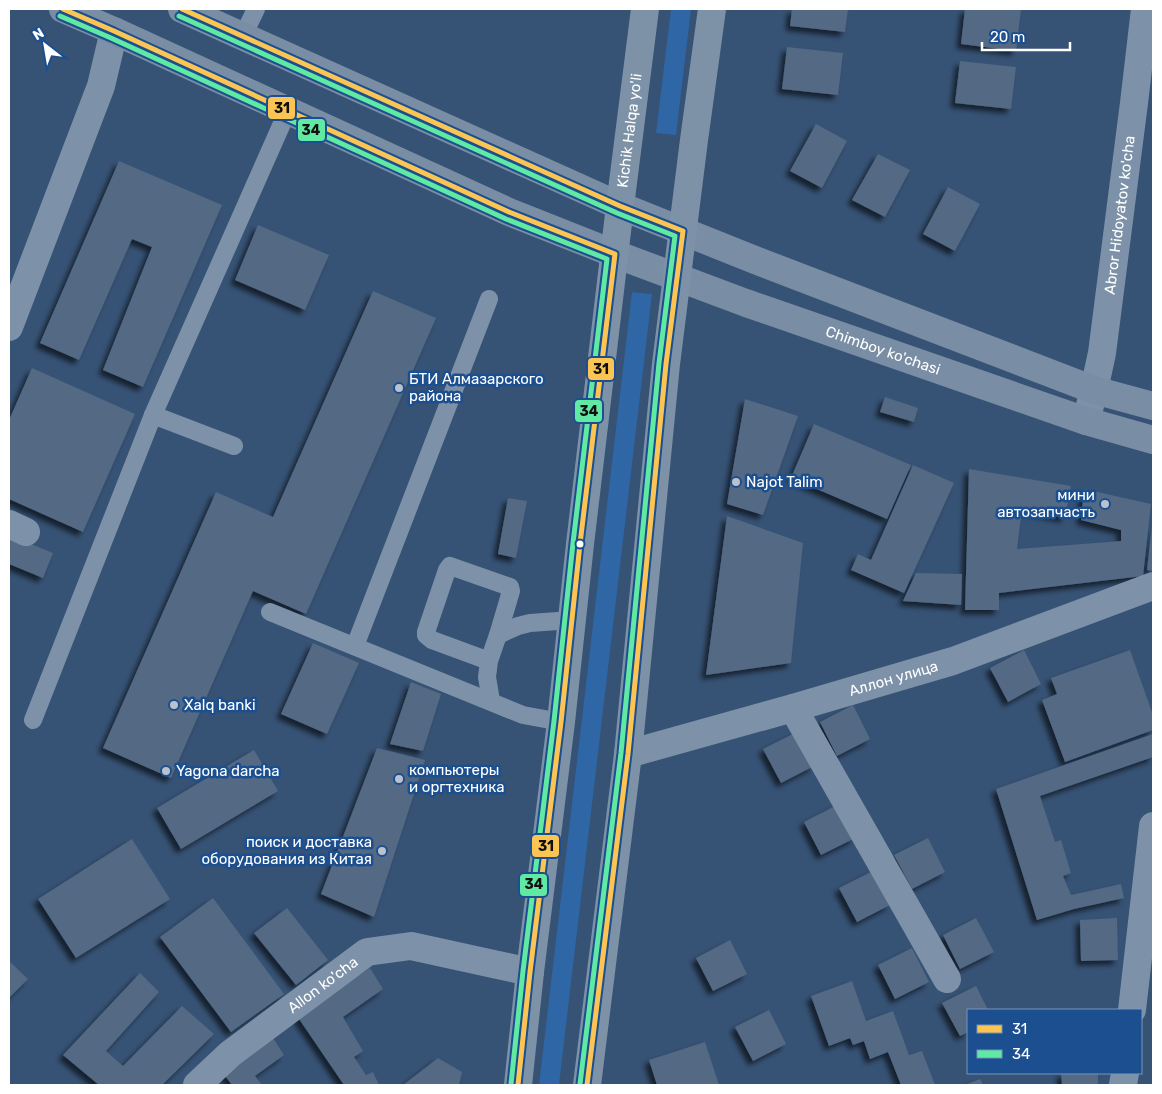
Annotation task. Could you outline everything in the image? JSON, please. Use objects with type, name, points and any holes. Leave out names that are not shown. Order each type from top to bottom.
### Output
[{"type":"highway","name":"Kichik Halqa yo'li","points":[[518,1085],[644,9]]},
{"type":"highway","points":[[587,1085],[628,754],[666,364],[712,9]]},
{"type":"main road","name":"Chimboy ko'chasi","points":[[63,9],[119,20],[288,110],[509,212],[615,254],[746,303],[1086,421],[1153,440]]},
{"type":"main road","points":[[182,9],[620,206],[1094,390],[1153,406]]},
{"type":"street","name":"Abror Hidoyatov ko'cha","points":[[1086,421],[1102,352],[1144,104],[1145,9]]},
{"type":"street","points":[[9,328],[101,86],[119,20]]},
{"type":"street","name":"Аллон улица","points":[[628,754],[953,662],[1153,586]]},
{"type":"street","points":[[793,708],[947,979]]},
{"type":"street","points":[[1132,1009],[1153,826]]},
{"type":"street","name":"Allon ko'cha","points":[[197,1085],[230,1054],[367,952],[411,946],[530,972]]},
{"type":"lane","points":[[243,36],[256,9]]},
{"type":"lane","points":[[33,720],[153,415],[288,110]]},
{"type":"lane","points":[[355,646],[489,299]]},
{"type":"lane","points":[[153,415],[234,446]]},
{"type":"lane","points":[[489,661],[432,640],[426,635],[448,568],[452,566],[510,587],[511,590],[489,661],[487,677],[491,701]]},
{"type":"lane","points":[[270,612],[523,715],[562,722]]},
{"type":"lane","points":[[498,635],[530,622],[572,620]]},
{"type":"shaded area","points":[[671,9],[691,9],[676,135],[656,133]]},
{"type":"shaded area","points":[[632,292],[652,294],[559,1085],[539,1085]]},
{"type":"building","points":[[792,9],[848,9],[845,32],[790,26]]},
{"type":"building","points":[[965,9],[1021,9],[1016,51],[961,44]]},
{"type":"building","points":[[787,47],[843,53],[838,95],[782,89]]},
{"type":"building","points":[[960,61],[1016,67],[1011,109],[955,103]]},
{"type":"building","points":[[816,124],[847,141],[822,188],[790,171]]},
{"type":"building","points":[[878,154],[910,170],[885,217],[852,200]]},
{"type":"building","points":[[119,161],[222,205],[143,387],[103,370],[152,247],[132,239],[79,360],[40,343]]},
{"type":"building","points":[[948,187],[980,204],[955,251],[923,234]]},
{"type":"building","points":[[258,225],[329,255],[305,310],[235,280]]},
{"type":"building","points":[[373,291],[436,318],[306,614],[253,591],[171,778],[103,748],[216,492],[273,517]]},
{"type":"building","points":[[32,368],[135,414],[83,532],[9,499],[9,420]]},
{"type":"building","points":[[885,397],[918,408],[914,422],[880,412]]},
{"type":"building","points":[[745,399],[798,416],[763,515],[727,504]]},
{"type":"building","points":[[814,424],[911,465],[887,519],[791,478]]},
{"type":"building","points":[[913,465],[954,483],[904,593],[851,570],[858,554],[871,560]]},
{"type":"building","points":[[969,469],[1071,486],[1065,518],[1022,509],[1017,549],[1121,541],[1121,530],[1081,520],[1084,489],[1151,504],[1143,576],[999,593],[999,610],[965,610]]},
{"type":"building","points":[[508,498],[527,501],[516,558],[498,554]]},
{"type":"building","points":[[727,516],[803,543],[791,663],[706,675]]},
{"type":"building","points":[[1153,527],[1153,571],[1147,570]]},
{"type":"building","points":[[9,535],[53,553],[43,578],[9,564]]},
{"type":"building","points":[[916,573],[962,574],[961,605],[903,601]]},
{"type":"building","points":[[313,643],[359,663],[327,734],[281,714]]},
{"type":"building","points":[[1024,650],[1041,684],[1008,702],[990,668]]},
{"type":"building","points":[[1130,650],[1153,715],[1153,730],[1065,762],[1042,700],[1057,694],[1051,678]]},
{"type":"building","points":[[411,682],[441,694],[423,751],[390,744]]},
{"type":"building","points":[[853,705],[870,739],[837,756],[820,722]]},
{"type":"building","points":[[797,732],[814,766],[781,783],[763,749]]},
{"type":"building","points":[[1153,734],[1153,757],[1040,796],[1055,842],[1061,840],[1071,873],[1063,876],[1071,895],[1121,884],[1124,898],[1074,909],[1037,920],[996,789]]},
{"type":"building","points":[[377,748],[425,760],[374,917],[321,894]]},
{"type":"building","points":[[254,750],[278,791],[181,849],[157,808]]},
{"type":"building","points":[[837,805],[855,838],[821,855],[804,822]]},
{"type":"building","points":[[928,838],[945,872],[912,889],[894,855]]},
{"type":"building","points":[[132,839],[170,899],[76,958],[38,899]]},
{"type":"building","points":[[873,871],[890,905],[857,922],[839,888]]},
{"type":"building","points":[[213,898],[284,994],[231,1032],[160,937]]},
{"type":"building","points":[[287,908],[328,960],[296,985],[254,933]]},
{"type":"building","points":[[976,918],[994,952],[960,969],[943,935]]},
{"type":"building","points":[[1117,918],[1118,960],[1081,961],[1080,920]]},
{"type":"building","points":[[730,940],[747,974],[713,991],[696,958]]},
{"type":"building","points":[[912,948],[929,982],[895,999],[878,965]]},
{"type":"building","points":[[9,961],[28,979],[9,998]]},
{"type":"building","points":[[370,968],[383,989],[343,1017],[363,1051],[354,1057],[366,1075],[373,1072],[379,1085],[344,1085],[297,1016]]},
{"type":"building","points":[[140,973],[159,992],[106,1051],[123,1066],[182,1006],[214,1034],[162,1085],[99,1085],[63,1055]]},
{"type":"building","points":[[852,981],[866,1021],[893,1011],[909,1055],[922,1051],[935,1085],[901,1085],[888,1052],[870,1059],[864,1041],[853,1045],[850,1038],[829,1046],[811,996]]},
{"type":"building","points":[[976,986],[988,1009],[967,1009],[967,1032],[960,1036],[942,1003]]},
{"type":"building","points":[[769,1010],[786,1044],[753,1061],[735,1027]]},
{"type":"building","points":[[271,1035],[284,1055],[255,1076],[262,1085],[232,1085],[222,1072]]},
{"type":"building","points":[[705,1042],[719,1085],[657,1085],[649,1060]]},
{"type":"building","points":[[438,1058],[462,1072],[459,1085],[403,1085]]},
{"type":"building","points":[[1061,1074],[1098,1074],[1098,1085],[1062,1085]]},
{"type":"building","points":[[980,1079],[983,1085],[965,1085]]},
{"type":"transit line","name":"31","points":[[63,9],[509,212],[615,254],[518,1085]]},
{"type":"transit line","name":"31","points":[[182,9],[620,206],[683,231],[666,364],[628,754],[587,1085]]},
{"type":"transit line","name":"34","points":[[60,16],[506,219],[607,259],[511,1084]]},
{"type":"transit line","name":"34","points":[[179,16],[617,213],[675,236],[659,363],[621,753],[580,1084]]},
{"type":"place","name":"БТИ Алмазарского района","points":[[399,388]]},
{"type":"place","name":"Najot Talim","points":[[736,482]]},
{"type":"place","name":"мини автозапчасть","points":[[1105,504]]},
{"type":"place","name":"Xalq banki","points":[[174,705]]},
{"type":"place","name":"Yagona darcha","points":[[166,771]]},
{"type":"place","name":"компьютеры и оргтехника","points":[[399,779]]},
{"type":"place","name":"поиск и доставка оборудования из Китая","points":[[382,851]]}]
